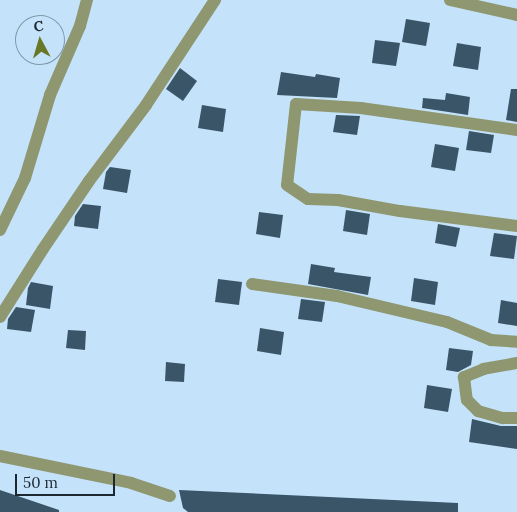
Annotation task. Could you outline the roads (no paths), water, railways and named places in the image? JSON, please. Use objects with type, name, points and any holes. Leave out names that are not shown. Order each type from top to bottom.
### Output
[{"type":"street","points":[[0,317],[89,181],[146,105],[215,0]]},
{"type":"street","points":[[450,0],[517,15]]},
{"type":"street","points":[[0,230],[25,178],[50,95],[80,26],[85,2]]},
{"type":"street","points":[[517,130],[361,108],[296,104],[287,185],[308,199],[338,200],[400,211],[517,226]]},
{"type":"street","points":[[252,284],[337,296],[447,322],[491,340],[517,342]]},
{"type":"street","points":[[517,363],[484,369],[464,376],[467,400],[478,411],[503,418],[517,418]]},
{"type":"street","points":[[0,456],[132,483],[170,496]]}]
